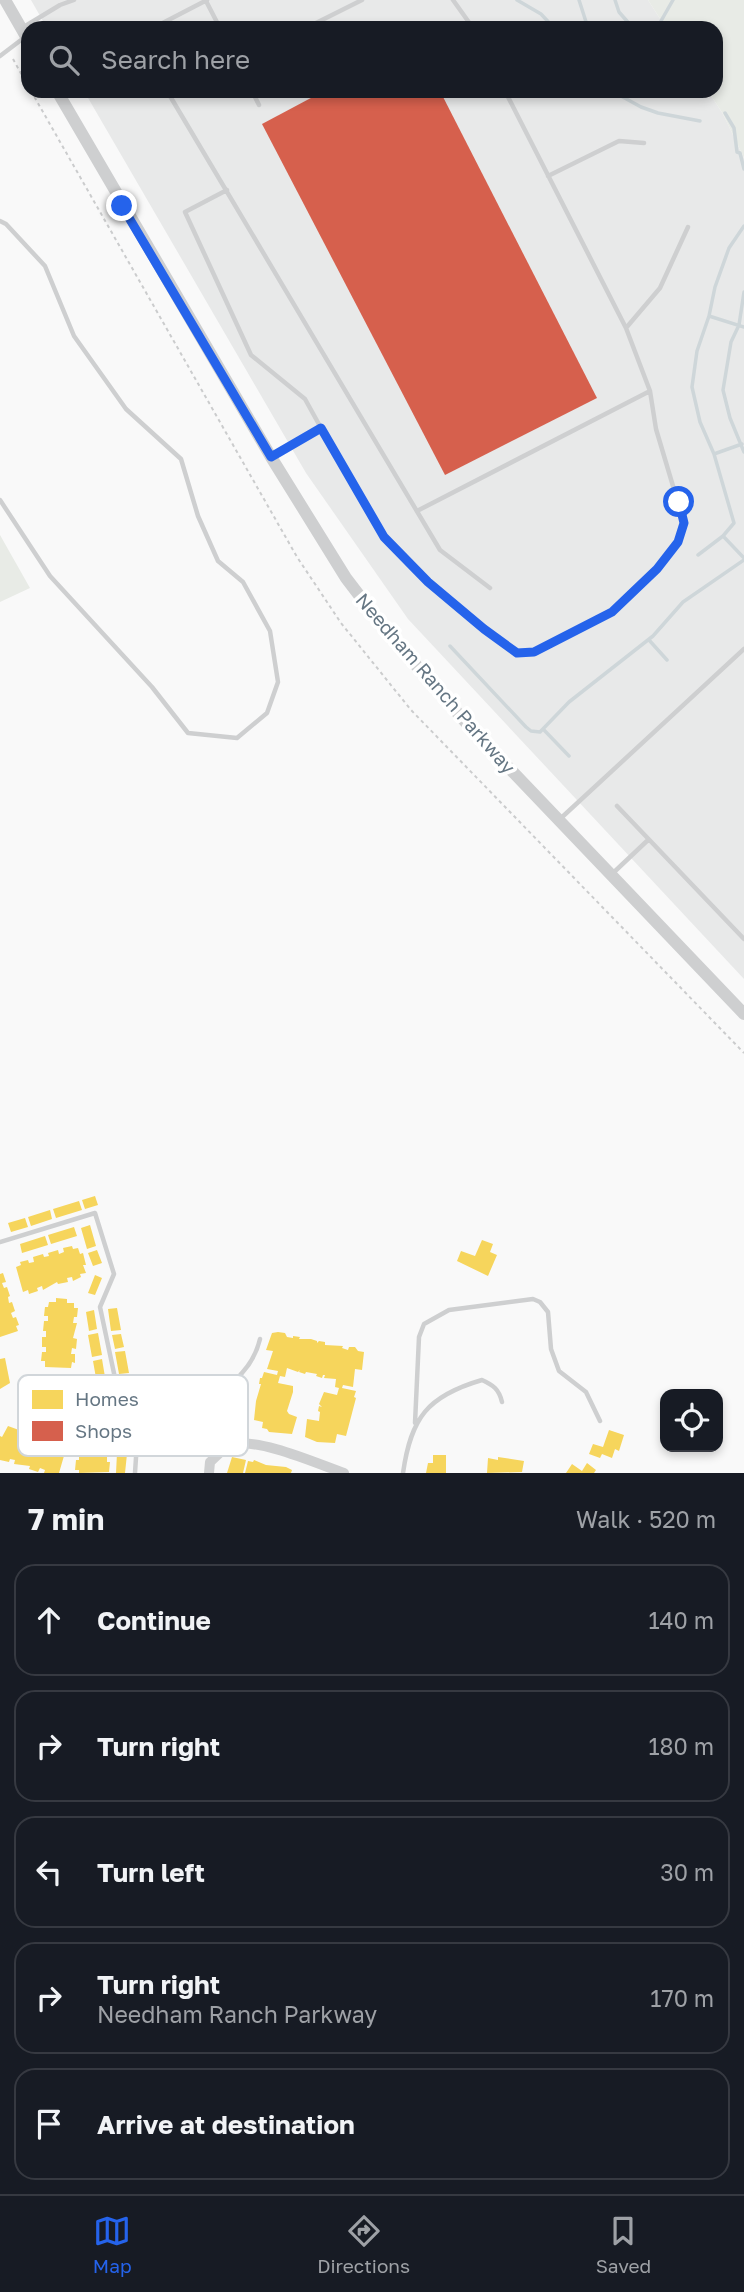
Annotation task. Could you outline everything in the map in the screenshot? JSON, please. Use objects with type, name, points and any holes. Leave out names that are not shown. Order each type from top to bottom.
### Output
[{"type":"street","points":[[5,0],[21,28]]},
{"type":"street","name":"Needham Ranch Parkway","points":[[61,98],[271,457],[346,578],[388,633],[469,726],[744,1014]]},
{"type":"street","points":[[248,1445],[276,1448],[344,1473]]},
{"type":"street","points":[[209,1473],[210,1462],[218,1456]]},
{"type":"lane","points":[[41,21],[60,5],[74,0]]},
{"type":"lane","points":[[166,21],[206,0],[216,21]]},
{"type":"lane","points":[[320,21],[362,0]]},
{"type":"lane","points":[[453,0],[468,21]]},
{"type":"lane","points":[[0,56],[21,39]]},
{"type":"lane","points":[[171,98],[440,550],[490,588]]},
{"type":"lane","points":[[256,98],[259,105]]},
{"type":"lane","points":[[226,190],[185,212],[251,355],[305,399],[384,537],[428,582],[484,629],[517,653],[534,652],[612,612],[657,569],[678,542],[684,523],[656,429],[650,391],[626,328],[509,98]]},
{"type":"lane","points":[[548,176],[619,141],[644,143]]},
{"type":"lane","points":[[0,221],[6,224],[45,266],[74,337],[126,409],[181,459],[198,516],[218,561],[243,582],[270,631],[278,682],[267,713],[237,738],[188,733],[152,687],[50,576],[1,504]]},
{"type":"lane","points":[[626,328],[660,288],[688,227]]},
{"type":"lane","points":[[418,511],[650,391]]},
{"type":"lane","points":[[271,457],[321,428]]},
{"type":"lane","points":[[559,819],[744,649]]},
{"type":"lane","points":[[617,806],[744,939]]},
{"type":"lane","points":[[611,874],[648,840]]},
{"type":"lane","points":[[0,1242],[96,1213],[114,1274],[100,1307],[114,1375]]},
{"type":"lane","points":[[403,1473],[415,1423],[419,1336],[424,1324],[449,1310],[526,1298],[540,1302],[548,1312],[553,1360],[559,1371],[586,1392],[600,1421]]},
{"type":"lane","points":[[240,1375],[250,1364],[260,1339]]},
{"type":"lane","points":[[415,1423],[425,1410],[447,1393],[482,1380],[493,1385],[502,1402]]},
{"type":"path","points":[[8,50],[21,73]]},
{"type":"shaded area","points":[[31,0],[648,0],[662,21],[43,21]]},
{"type":"shaded area","points":[[648,0],[744,0],[744,158],[713,98],[723,98],[723,21],[662,21]]},
{"type":"shaded area","points":[[88,98],[713,98],[744,158],[744,979],[408,619],[306,473]]},
{"type":"shaded area","points":[[0,535],[30,588],[0,602]]},
{"type":"building: Homes","points":[[95,1196],[98,1205],[85,1209],[82,1200]]},
{"type":"building: Homes","points":[[79,1201],[82,1210],[56,1218],[53,1209]]},
{"type":"building: Homes","points":[[50,1210],[52,1219],[31,1226],[28,1217]]},
{"type":"building: Homes","points":[[25,1218],[28,1227],[11,1232],[8,1223]]},
{"type":"building: Homes","points":[[90,1225],[96,1246],[87,1249],[81,1228]]},
{"type":"building: Homes","points":[[74,1227],[77,1236],[51,1244],[48,1235]]},
{"type":"building: Homes","points":[[45,1236],[48,1245],[22,1253],[20,1244]]},
{"type":"building: Homes","points":[[482,1240],[493,1244],[490,1252],[497,1255],[488,1276],[457,1261],[461,1251],[475,1256]]},
{"type":"building: Homes","points":[[72,1246],[73,1249],[78,1248],[80,1254],[83,1253],[86,1273],[80,1274],[81,1277],[73,1281],[72,1277],[67,1278],[68,1282],[57,1282],[43,1290],[42,1286],[37,1288],[38,1291],[29,1294],[28,1290],[23,1292],[16,1267],[21,1265],[20,1262],[34,1262],[33,1257],[43,1254],[44,1257],[49,1256],[48,1253],[58,1250],[59,1254],[64,1252],[63,1248]]},
{"type":"building: Homes","points":[[97,1250],[102,1263],[93,1266],[88,1253]]},
{"type":"building: Homes","points":[[3,1273],[6,1282],[2,1283],[4,1288],[7,1287],[9,1303],[12,1302],[15,1311],[11,1313],[19,1325],[16,1326],[18,1331],[0,1337],[0,1274]]},
{"type":"building: Homes","points":[[95,1275],[102,1278],[95,1295],[88,1293]]},
{"type":"building: Homes","points":[[56,1298],[67,1299],[67,1303],[74,1303],[74,1308],[78,1308],[73,1323],[77,1323],[73,1338],[77,1339],[76,1349],[72,1348],[71,1354],[75,1354],[75,1363],[72,1362],[71,1368],[45,1367],[45,1361],[41,1361],[42,1352],[46,1352],[46,1347],[42,1347],[42,1337],[46,1337],[46,1331],[43,1331],[44,1321],[48,1321],[48,1316],[44,1316],[45,1307],[48,1307],[49,1302],[56,1302]]},
{"type":"building: Homes","points":[[117,1308],[121,1330],[111,1331],[108,1309]]},
{"type":"building: Homes","points":[[94,1310],[97,1329],[89,1331],[86,1312]]},
{"type":"building: Homes","points":[[98,1333],[102,1355],[92,1357],[88,1335]]},
{"type":"building: Homes","points":[[272,1333],[285,1333],[287,1337],[343,1346],[342,1348],[348,1350],[349,1347],[355,1347],[364,1352],[362,1370],[355,1369],[353,1387],[343,1385],[342,1388],[356,1391],[356,1398],[346,1436],[337,1434],[335,1443],[317,1442],[305,1437],[307,1419],[319,1421],[319,1406],[322,1407],[319,1404],[324,1392],[337,1395],[339,1388],[335,1387],[336,1379],[324,1378],[325,1375],[322,1378],[316,1376],[317,1374],[305,1374],[299,1372],[300,1370],[298,1372],[287,1368],[285,1377],[280,1376],[278,1383],[293,1386],[287,1411],[297,1417],[292,1434],[269,1432],[262,1428],[263,1422],[254,1420],[260,1378],[264,1372],[277,1375],[278,1371],[267,1369],[273,1351],[266,1350]]},
{"type":"building: Homes","points":[[121,1334],[124,1347],[115,1349],[112,1335]]},
{"type":"building: Homes","points":[[125,1351],[129,1373],[119,1374],[115,1352]]},
{"type":"building: Homes","points":[[5,1358],[10,1383],[0,1389],[0,1359]]},
{"type":"building: Homes","points":[[102,1359],[105,1375],[95,1375],[93,1361]]},
{"type":"building: Homes","points":[[8,1426],[18,1430],[18,1456],[64,1456],[59,1473],[44,1473],[45,1470],[40,1468],[38,1472],[29,1469],[30,1466],[14,1464],[15,1460],[0,1460],[0,1436],[2,1437]]},
{"type":"building: Homes","points":[[609,1430],[624,1435],[619,1451],[615,1449],[612,1458],[602,1454],[600,1458],[589,1454],[593,1444],[603,1447]]},
{"type":"building: Homes","points":[[433,1455],[446,1455],[446,1473],[426,1473],[428,1463],[433,1463]]},
{"type":"building: Homes","points":[[79,1456],[107,1456],[107,1462],[110,1462],[109,1472],[79,1473],[79,1470],[75,1470],[76,1460],[79,1460]]},
{"type":"building: Homes","points":[[117,1456],[127,1456],[125,1473],[116,1473]]},
{"type":"building: Homes","points":[[232,1457],[246,1460],[243,1473],[227,1473]]},
{"type":"building: Homes","points":[[498,1457],[524,1461],[522,1472],[487,1473],[488,1458],[498,1460]]},
{"type":"building: Homes","points":[[254,1460],[292,1470],[291,1473],[245,1473],[248,1461]]},
{"type":"building: Homes","points":[[587,1463],[596,1470],[594,1473],[566,1473],[572,1464],[582,1471]]},
{"type":"building: Shops","points":[[311,98],[444,98],[597,398],[445,475],[262,124]]},
{"type":"waterway","points":[[517,0],[548,21]]},
{"type":"waterway","points":[[579,0],[586,21]]},
{"type":"waterway","points":[[615,0],[619,12],[627,21]]},
{"type":"waterway","points":[[661,21],[673,0]]},
{"type":"waterway","points":[[625,98],[658,113],[700,121]]},
{"type":"waterway","points":[[725,113],[734,128],[737,152],[740,153],[744,169]]},
{"type":"waterway","points":[[698,555],[723,536],[734,523],[714,454],[700,422],[692,387],[697,351],[715,287],[729,248],[744,226]]},
{"type":"waterway","points":[[744,292],[739,325],[731,342],[723,390],[730,418],[744,452]]},
{"type":"waterway","points":[[709,316],[744,327]]},
{"type":"waterway","points":[[714,454],[742,444]]},
{"type":"waterway","points":[[723,536],[744,558]]},
{"type":"waterway","points":[[450,646],[526,727],[540,732],[569,702],[653,636],[683,602],[744,560]]},
{"type":"waterway","points":[[649,640],[667,660]]},
{"type":"waterway","points":[[544,730],[569,756]]},
{"type":"route","points":[[122,206],[271,457],[321,428],[384,537],[428,582],[517,653],[534,652],[612,612],[657,569],[678,542],[684,523],[679,502]]}]
